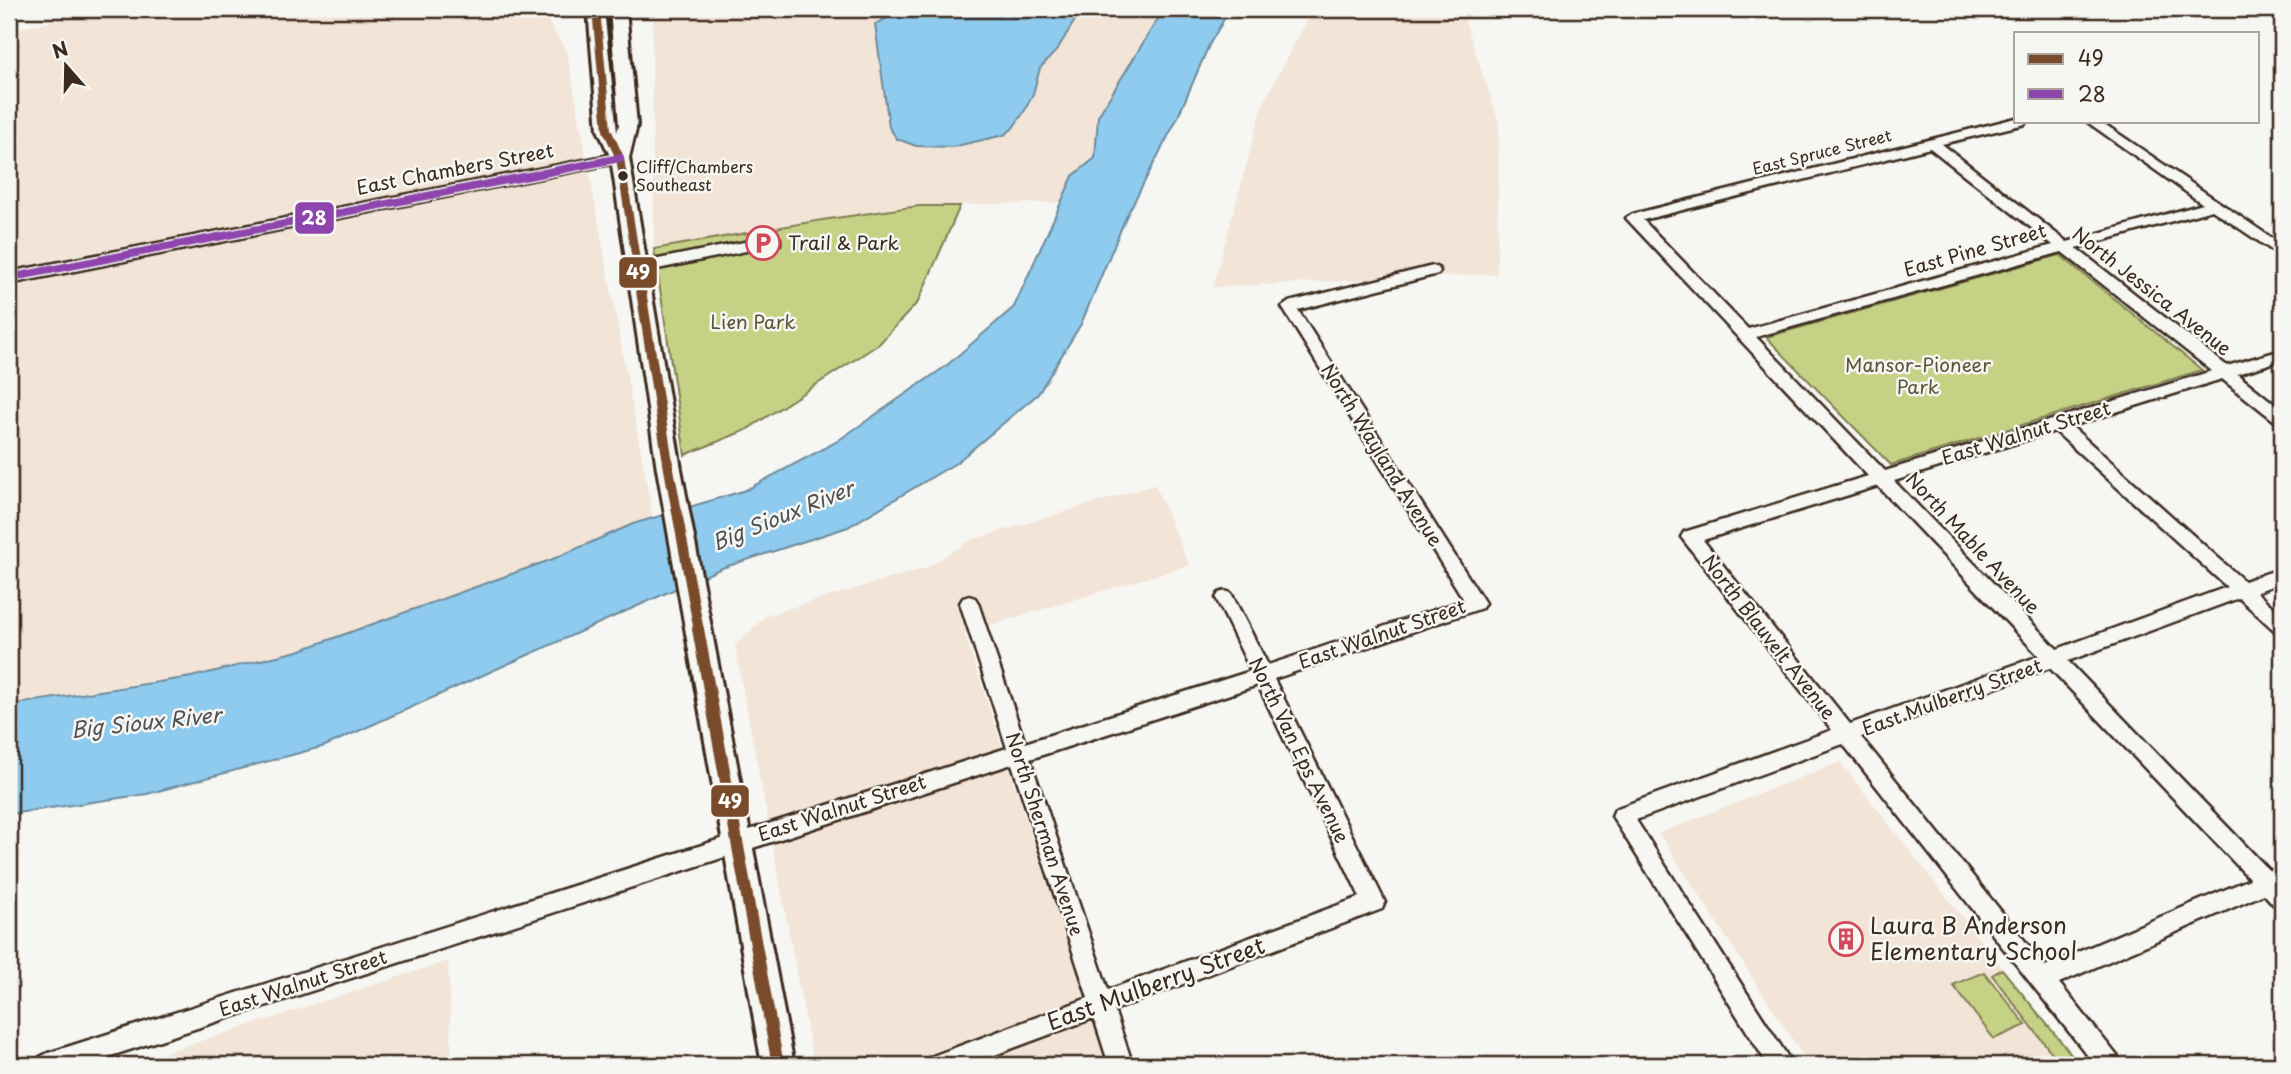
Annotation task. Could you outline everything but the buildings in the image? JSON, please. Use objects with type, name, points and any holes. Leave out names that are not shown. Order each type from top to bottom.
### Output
[{"type":"main road","points":[[596,9],[600,78],[607,130],[621,158],[669,469],[778,1065]]},
{"type":"main road","points":[[618,9],[628,125],[621,158]]},
{"type":"street","name":"East Spruce Street","points":[[1633,218],[2016,122]]},
{"type":"street","points":[[2093,122],[2282,252]]},
{"type":"street","name":"North Jessica Avenue","points":[[1931,142],[2282,418]]},
{"type":"street","name":"East Chambers Street","points":[[9,278],[621,158]]},
{"type":"street","name":"East Pine Street","points":[[1745,335],[2216,205]]},
{"type":"street","name":"North Mable Avenue","points":[[1633,218],[2055,659],[2277,885]]},
{"type":"street","points":[[638,268],[775,241]]},
{"type":"street","name":"North Wayland Avenue","points":[[1433,271],[1289,307],[1476,603]]},
{"type":"street","name":"East Walnut Street","points":[[1690,537],[2282,355]]},
{"type":"street","points":[[2058,424],[2282,626]]},
{"type":"street","name":"North Blauvelt Avenue","points":[[1690,537],[2110,1065]]},
{"type":"street","name":"East Mulberry Street","points":[[1781,1065],[1622,816],[2282,575]]},
{"type":"street","name":"North Van Eps Avenue","points":[[1225,598],[1374,902]]},
{"type":"street","name":"North Sherman Avenue","points":[[969,603],[1121,1065]]},
{"type":"street","name":"East Walnut Street","points":[[48,1065],[1476,603]]},
{"type":"street","points":[[2042,979],[2277,885]]},
{"type":"street","name":"East Mulberry Street","points":[[938,1065],[1374,902]]},
{"type":"shaded area","points":[[106,9],[540,9],[567,52],[653,518],[553,559],[298,651],[191,677],[9,705],[9,31]]},
{"type":"shaded area","points":[[654,9],[1182,9],[1073,202],[919,206],[654,249]]},
{"type":"shaded area","points":[[1313,9],[1461,9],[1499,123],[1497,274],[1213,287],[1263,104]]},
{"type":"shaded area","points":[[1155,485],[1189,565],[964,633],[1108,1065],[814,1065],[735,646],[767,615],[926,568],[971,540]]},
{"type":"shaded area","points":[[1840,762],[2076,1065],[1809,1065],[1659,833]]},
{"type":"shaded area","points":[[448,961],[452,1065],[127,1065]]},
{"type":"green space","name":"Lien Park","points":[[919,206],[960,206],[918,302],[879,344],[746,430],[685,455],[654,249]]},
{"type":"green space","name":"Mansor-Pioneer Park","points":[[2060,255],[2202,370],[1891,465],[1766,337]]},
{"type":"green space","points":[[2002,969],[2080,1065],[2061,1065],[1992,975]]},
{"type":"green space","points":[[1984,972],[2026,1025],[1994,1039],[1953,985]]},
{"type":"water","points":[[966,9],[1077,9],[1078,15],[1057,50],[1040,68],[1033,94],[1024,112],[1004,135],[952,147],[916,146],[897,139],[889,127],[875,24],[891,16]]},
{"type":"water","name":"Big Sioux River","points":[[1164,9],[1230,9],[1209,45],[1177,119],[1126,217],[1081,324],[1038,394],[956,463],[848,527],[722,568],[325,746],[147,794],[9,814],[9,705],[191,677],[298,651],[553,559],[633,524],[746,490],[836,442],[946,366],[1014,307],[1073,176],[1095,158],[1098,116]]},
{"type":"transit line","name":"49","points":[[596,9],[607,130],[620,158],[669,469],[778,1065]]},
{"type":"transit line","name":"28","points":[[9,278],[620,158]]},
{"type":"place","name":"Cliff/Chambers Southeast","points":[[623,176]]},
{"type":"place","name":"Trail & Park","points":[[763,243]]},
{"type":"place","name":"Laura B Anderson Elementary School","points":[[1846,939]]}]
